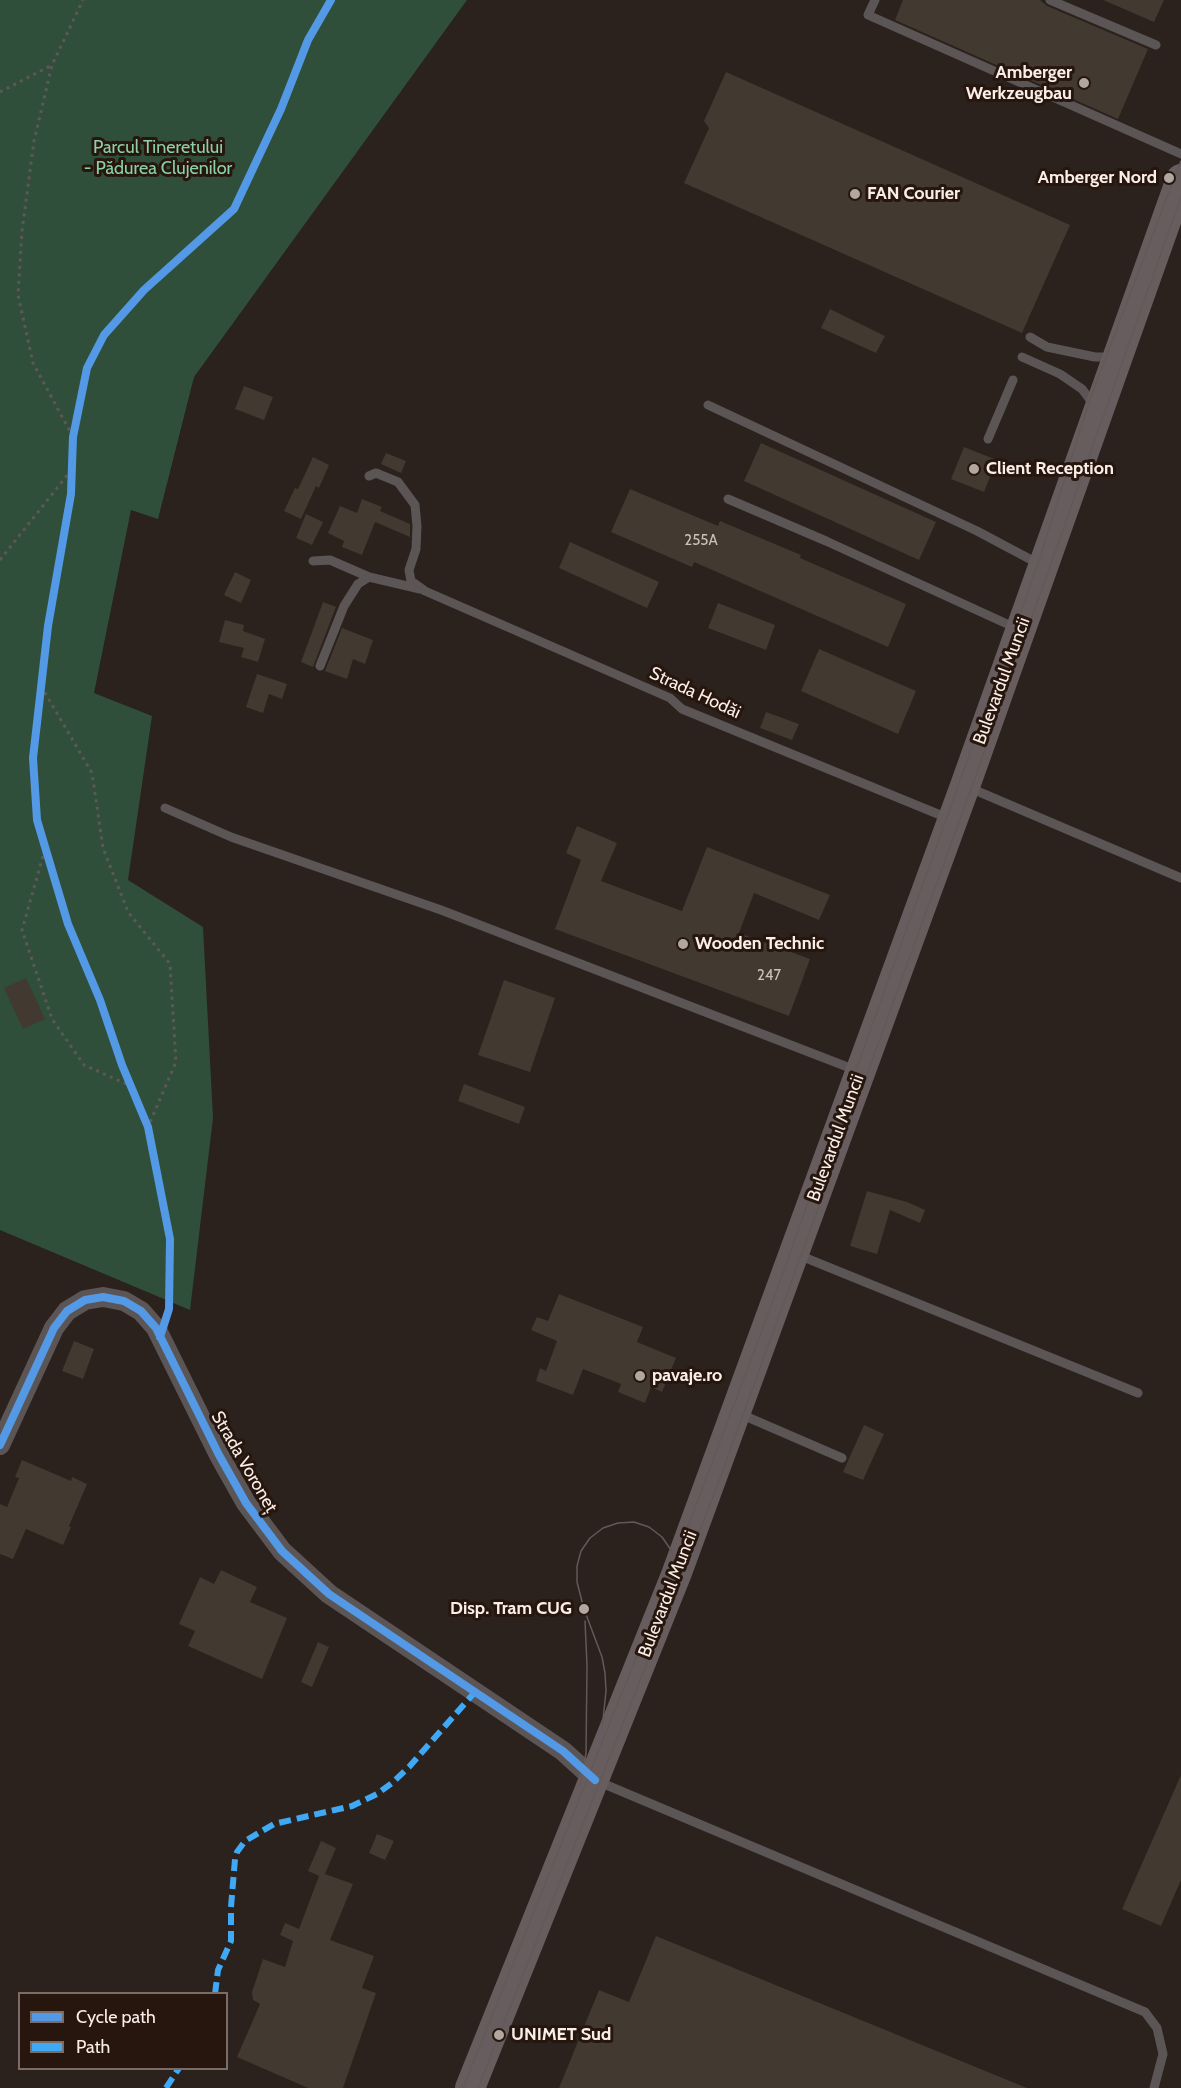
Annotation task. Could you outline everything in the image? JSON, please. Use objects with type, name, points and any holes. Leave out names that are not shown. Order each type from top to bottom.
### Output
[{"type":"main road","name":"Bulevardul Muncii","points":[[470,2088],[665,1605],[965,786],[1181,179]]},
{"type":"street","name":"Strada Voroneț","points":[[0,1444],[54,1328],[67,1311],[85,1300],[103,1297],[124,1301],[141,1311],[156,1328],[219,1455],[246,1503],[282,1551],[328,1594],[562,1751],[595,1780]]},
{"type":"lane","points":[[875,0],[868,15],[1181,154]]},
{"type":"lane","points":[[1050,0],[1156,45]]},
{"type":"lane","points":[[1030,337],[1047,346],[1095,357],[1117,357]]},
{"type":"lane","points":[[1022,357],[1060,374],[1082,389],[1097,410]]},
{"type":"lane","points":[[988,439],[1012,380]]},
{"type":"lane","points":[[708,405],[977,531],[1043,566]]},
{"type":"lane","points":[[369,476],[376,473],[398,482],[416,505],[416,549],[409,570],[411,580],[425,591]]},
{"type":"lane","points":[[728,500],[826,541],[1020,630]]},
{"type":"lane","name":"Strada Hodăi","points":[[313,561],[330,560],[369,577],[425,591],[670,698],[682,708],[952,820]]},
{"type":"lane","points":[[320,666],[344,606],[358,584],[369,577]]},
{"type":"lane","points":[[965,786],[1181,878]]},
{"type":"lane","points":[[165,808],[231,837],[441,910],[860,1072]]},
{"type":"lane","points":[[794,1253],[1138,1393]]},
{"type":"lane","points":[[736,1413],[842,1458]]},
{"type":"lane","points":[[595,1780],[1145,2012],[1157,2028],[1163,2054],[1154,2088]]},
{"type":"path","points":[[74,437],[33,363],[18,295],[21,231],[34,141],[52,65],[83,0]]},
{"type":"path","points":[[0,92],[52,65]]},
{"type":"path","points":[[73,448],[75,426]]},
{"type":"path","points":[[72,486],[73,459]]},
{"type":"path","points":[[0,560],[72,470]]},
{"type":"path","points":[[40,697],[42,676]]},
{"type":"path","points":[[41,686],[92,773],[103,848],[128,912],[170,964],[176,1062],[148,1126]]},
{"type":"path","points":[[42,839],[50,868]]},
{"type":"path","points":[[45,849],[22,930],[52,1020],[84,1065],[131,1086]]},
{"type":"path","points":[[127,1076],[135,1096]]},
{"type":"path","points":[[144,1116],[150,1138]]},
{"type":"green space","name":"Parcul Tineretului - Pădurea Clujenilor","points":[[0,0],[467,0],[194,377],[158,519],[131,510],[94,693],[152,716],[128,880],[203,927],[213,1118],[190,1310],[0,1230]]},
{"type":"building","name":"Amberger Werkzeugbau","points":[[903,0],[1040,0],[1047,6],[1148,49],[1118,119],[895,20]]},
{"type":"building","points":[[1103,0],[1164,0],[1154,22]]},
{"type":"building","name":"FAN Courier","points":[[726,72],[1070,225],[1022,333],[684,183],[709,128],[704,121]]},
{"type":"building","points":[[830,309],[885,336],[876,353],[821,328]]},
{"type":"building","points":[[244,386],[273,397],[264,420],[235,409]]},
{"type":"building","points":[[761,443],[936,522],[919,560],[744,481]]},
{"type":"building","name":"Client Reception","points":[[964,447],[997,460],[984,492],[951,479]]},
{"type":"building","points":[[386,453],[406,461],[401,473],[381,464]]},
{"type":"building","points":[[313,457],[329,465],[319,488],[316,486],[301,519],[284,511],[295,488],[298,489]]},
{"type":"building","points":[[630,489],[718,526],[720,521],[801,555],[800,558],[906,604],[888,647],[694,562],[692,567],[611,532]]},
{"type":"building","points":[[362,499],[382,507],[380,511],[410,524],[410,537],[375,522],[362,555],[342,547],[344,541],[328,533],[340,506],[357,513]]},
{"type":"building","points":[[306,514],[323,522],[312,545],[296,538]]},
{"type":"building","points":[[570,542],[659,582],[647,608],[559,568]]},
{"type":"building","points":[[235,572],[251,580],[241,603],[224,595]]},
{"type":"building","points":[[323,602],[336,607],[313,667],[301,662]]},
{"type":"building","points":[[718,603],[775,625],[766,650],[708,628]]},
{"type":"building","points":[[225,620],[244,625],[243,631],[265,639],[258,662],[241,657],[244,648],[219,642]]},
{"type":"building","points":[[342,628],[373,640],[365,664],[353,659],[347,679],[325,671]]},
{"type":"building","points":[[819,649],[916,691],[898,734],[801,691]]},
{"type":"building","points":[[257,674],[287,684],[282,699],[269,694],[263,713],[246,707]]},
{"type":"building","points":[[766,712],[799,724],[792,740],[760,728]]},
{"type":"building","name":"Wooden Technic","points":[[577,826],[617,843],[601,881],[682,911],[707,847],[830,895],[819,920],[754,893],[739,933],[810,959],[789,1016],[555,929],[581,860],[566,853]]},
{"type":"building","points":[[26,978],[45,1019],[23,1029],[4,988]]},
{"type":"building","points":[[504,980],[555,998],[530,1072],[478,1055]]},
{"type":"building","points":[[464,1084],[525,1107],[519,1124],[458,1101]]},
{"type":"building","points":[[867,1191],[907,1202],[925,1210],[920,1223],[890,1210],[877,1254],[850,1246]]},
{"type":"building","points":[[559,1294],[643,1327],[637,1342],[676,1358],[662,1392],[651,1387],[645,1403],[618,1392],[621,1384],[583,1369],[573,1395],[536,1381],[540,1368],[546,1371],[557,1341],[531,1330],[537,1317],[548,1321]]},
{"type":"building","points":[[74,1341],[94,1349],[83,1379],[62,1371]]},
{"type":"building","points":[[864,1425],[884,1434],[863,1480],[843,1472]]},
{"type":"building","points":[[22,1460],[71,1481],[72,1477],[87,1484],[63,1545],[26,1529],[13,1559],[0,1554],[0,1504],[7,1507],[19,1478],[15,1477]]},
{"type":"building","points":[[221,1570],[257,1587],[250,1602],[287,1618],[262,1679],[188,1646],[195,1631],[179,1624],[200,1577],[214,1584]]},
{"type":"building","points":[[318,1642],[329,1647],[312,1687],[301,1682]]},
{"type":"building","points":[[1181,1775],[1181,1880],[1161,1926],[1122,1909]]},
{"type":"building","points":[[377,1834],[394,1841],[385,1860],[369,1853]]},
{"type":"building","points":[[321,1841],[336,1848],[325,1874],[353,1884],[330,1940],[374,1956],[362,1988],[376,1993],[343,2088],[308,2088],[237,2057],[260,2004],[253,2000],[252,1992],[263,1959],[285,1967],[293,1941],[280,1935],[285,1923],[299,1929],[319,1876],[308,1871]]},
{"type":"building","points":[[656,1936],[1027,2088],[559,2088],[599,1990],[629,2002]]},
{"type":"tram line","points":[[463,2088],[675,1561],[767,1317],[1038,564],[1090,399],[1181,161]]},
{"type":"tram line","points":[[478,2088],[713,1497],[971,789],[1181,197]]},
{"type":"tram line","points":[[602,1729],[606,1691],[605,1673],[602,1657],[584,1609],[577,1582],[577,1566],[581,1551],[590,1538],[603,1528],[618,1523],[634,1522],[649,1527],[662,1537],[671,1550],[676,1565]]},
{"type":"tram line","points":[[580,1785],[586,1753],[585,1621]]},
{"type":"marked path","points":[[215,1992],[218,1970],[231,1941],[235,1859],[245,1841],[274,1824],[352,1806],[377,1794],[409,1767],[474,1693]]},
{"type":"marked path","points":[[166,2088],[178,2070]]},
{"type":"cycle path","points":[[160,1337],[169,1309],[170,1239],[148,1127],[122,1065],[100,1000],[68,924],[37,820],[33,758],[48,626],[71,494],[73,437],[87,368],[104,335],[144,290],[234,209],[281,109],[308,40],[331,0]]},
{"type":"cycle path","points":[[0,1445],[54,1328],[67,1311],[85,1300],[103,1297],[124,1301],[141,1311],[156,1328],[219,1455],[246,1503],[282,1551],[329,1594],[563,1751],[595,1780]]},
{"type":"place","name":"Amberger Werkzeugbau","points":[[1084,83]]},
{"type":"place","name":"Amberger Nord","points":[[1169,178]]},
{"type":"place","name":"FAN Courier","points":[[855,194]]},
{"type":"place","name":"Client Reception","points":[[974,469]]},
{"type":"place","name":"Wooden Technic","points":[[683,944]]},
{"type":"place","name":"pavaje.ro","points":[[640,1376]]},
{"type":"place","name":"Disp. Tram CUG","points":[[584,1609]]},
{"type":"place","name":"UNIMET Sud","points":[[499,2035]]}]
